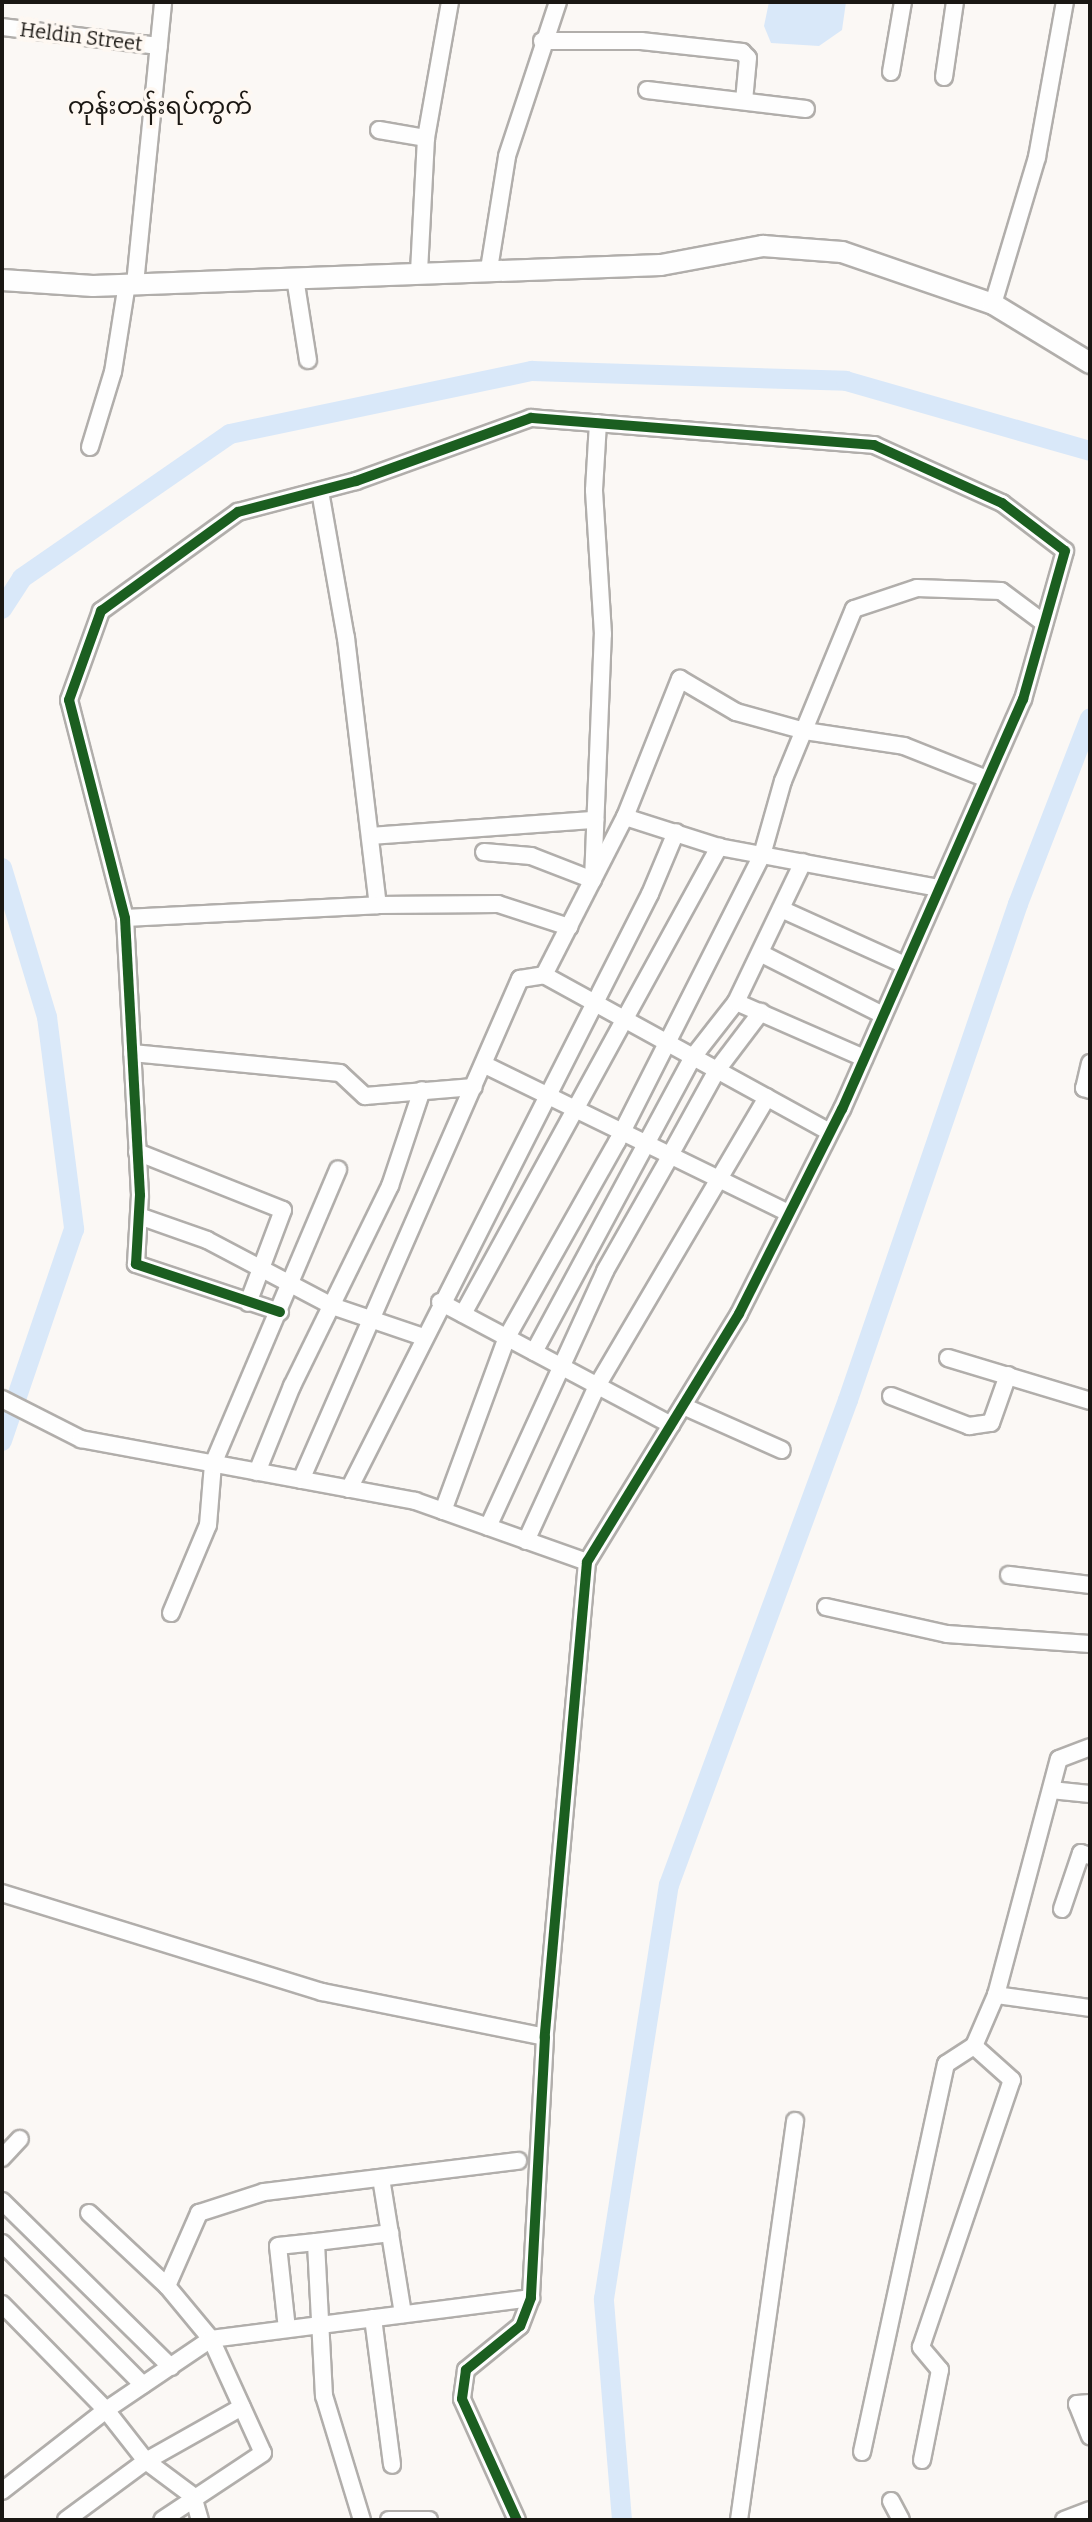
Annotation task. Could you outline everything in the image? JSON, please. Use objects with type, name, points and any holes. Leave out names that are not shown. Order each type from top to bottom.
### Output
[{"type":"main road","points":[[2,280],[131,284],[661,265],[763,246],[842,252],[993,304],[1090,363]]},
{"type":"street","points":[[90,447],[113,372],[131,284],[163,2]]},
{"type":"street","points":[[419,273],[426,138],[450,2]]},
{"type":"street","points":[[489,269],[507,156],[542,41],[558,2]]},
{"type":"street","points":[[891,72],[903,2]]},
{"type":"street","points":[[944,77],[955,2]]},
{"type":"street","points":[[993,304],[1037,157],[1065,2]]},
{"type":"street","name":"Heldin Street","points":[[2,27],[159,46]]},
{"type":"street","points":[[542,41],[641,41],[742,52],[748,58],[744,101]]},
{"type":"street","points":[[647,90],[806,109]]},
{"type":"street","points":[[379,130],[426,138]]},
{"type":"street","points":[[295,278],[308,360]]},
{"type":"street","points":[[280,1312],[136,1264],[139,1216],[137,1152],[125,918],[69,700],[101,611],[238,512],[320,491],[531,418],[874,445],[1002,503],[1065,551],[1023,699],[830,1132],[739,1314],[587,1562],[545,2037],[531,2298],[520,2326],[466,2370],[462,2399],[517,2520]]},
{"type":"street","points":[[593,880],[603,634],[594,490],[598,423]]},
{"type":"street","points":[[320,491],[346,638],[378,905]]},
{"type":"street","points":[[443,1511],[507,1337],[622,1131],[762,855],[783,781],[854,609],[917,588],[1001,591],[1044,623]]},
{"type":"street","points":[[544,975],[625,817],[680,679],[736,712],[805,731],[904,746],[987,779]]},
{"type":"street","points":[[625,817],[719,847],[939,888]]},
{"type":"street","points":[[370,836],[595,820]]},
{"type":"street","points":[[349,1489],[676,832]]},
{"type":"street","points":[[463,1314],[719,847]]},
{"type":"street","points":[[484,852],[531,856],[593,880]]},
{"type":"street","points":[[534,1352],[693,1057],[736,1002],[803,862]]},
{"type":"street","points":[[125,918],[378,905],[498,904],[569,927]]},
{"type":"street","points":[[781,909],[905,965]]},
{"type":"street","points":[[760,953],[883,1015]]},
{"type":"street","points":[[301,1480],[520,979],[544,975],[830,1132]]},
{"type":"street","points":[[736,1002],[864,1058]]},
{"type":"street","points":[[488,1527],[605,1271],[717,1070],[761,1012]]},
{"type":"street","points":[[132,1053],[340,1073],[365,1096],[474,1087]]},
{"type":"street","points":[[1090,1063],[1084,1088],[1090,1090]]},
{"type":"street","points":[[485,1065],[648,1144],[672,1152],[789,1213]]},
{"type":"street","points":[[257,1472],[390,1186],[422,1090]]},
{"type":"street","points":[[526,1541],[597,1386],[767,1097]]},
{"type":"street","points":[[137,1152],[283,1210],[248,1303]]},
{"type":"street","points":[[171,1613],[208,1525],[213,1464],[338,1169]]},
{"type":"street","points":[[139,1216],[207,1240],[332,1306],[371,1322],[423,1337]]},
{"type":"street","points":[[440,1302],[671,1425]]},
{"type":"street","points":[[948,1358],[1090,1401]]},
{"type":"street","points":[[891,1396],[969,1426],[991,1423],[1008,1375]]},
{"type":"street","points":[[2,1399],[81,1439],[349,1489],[443,1511],[587,1562]]},
{"type":"street","points":[[683,1406],[782,1450]]},
{"type":"street","points":[[1009,1575],[1090,1585]]},
{"type":"street","points":[[826,1607],[947,1634],[1090,1644]]},
{"type":"street","points":[[862,2452],[946,2064],[974,2046],[996,1995],[1059,1759],[1090,1747]]},
{"type":"street","points":[[1051,1790],[1090,1794]]},
{"type":"street","points":[[1062,1909],[1081,1853],[1090,1856]]},
{"type":"street","points":[[2,1893],[322,1992],[545,2037]]},
{"type":"street","points":[[996,1995],[1090,2008]]},
{"type":"street","points":[[922,2460],[940,2370],[921,2347],[1012,2080],[974,2046]]},
{"type":"street","points":[[739,2520],[795,2121]]},
{"type":"street","points":[[2,2158],[20,2139]]},
{"type":"street","points":[[167,2286],[199,2213],[264,2192],[518,2161]]},
{"type":"street","points":[[381,2178],[403,2314]]},
{"type":"street","points":[[2,2201],[171,2367]]},
{"type":"street","points":[[89,2213],[167,2286],[211,2339],[263,2453],[193,2496],[162,2520]]},
{"type":"street","points":[[287,2329],[278,2246],[390,2233]]},
{"type":"street","points":[[316,2242],[324,2396],[362,2520]]},
{"type":"street","points":[[2,2243],[143,2385]]},
{"type":"street","points":[[2,2491],[106,2410],[211,2339],[531,2298]]},
{"type":"street","points":[[2,2304],[106,2410],[146,2461],[193,2496],[200,2520]]},
{"type":"street","points":[[373,2318],[392,2465]]},
{"type":"street","points":[[1090,2403],[1077,2404],[1090,2437]]},
{"type":"street","points":[[66,2520],[146,2461],[242,2407]]},
{"type":"street","points":[[891,2501],[901,2520]]},
{"type":"street","points":[[1064,2520],[1090,2510]]},
{"type":"street","points":[[389,2520],[429,2520]]},
{"type":"water","points":[[769,2],[846,2],[842,30],[819,46],[771,43],[764,26]]},
{"type":"waterway","points":[[2,609],[22,578],[230,434],[532,371],[846,381],[1090,451]]},
{"type":"waterway","points":[[622,2520],[604,2299],[669,1885],[848,1400],[1018,904],[1090,718]]},
{"type":"waterway","points":[[2,868],[47,1017],[74,1229],[2,1441]]},
{"type":"cycle path","points":[[280,1312],[136,1264],[140,1195],[125,918],[69,700],[101,611],[238,512],[356,481],[531,418],[874,445],[1002,503],[1065,551],[1023,699],[842,1109],[739,1314],[587,1562],[545,2037],[531,2298],[520,2326],[466,2370],[462,2399],[517,2520]]},
{"type":"district","name":"ကုန်းတန်းရပ်ကွက်","points":[[160,107]]}]
